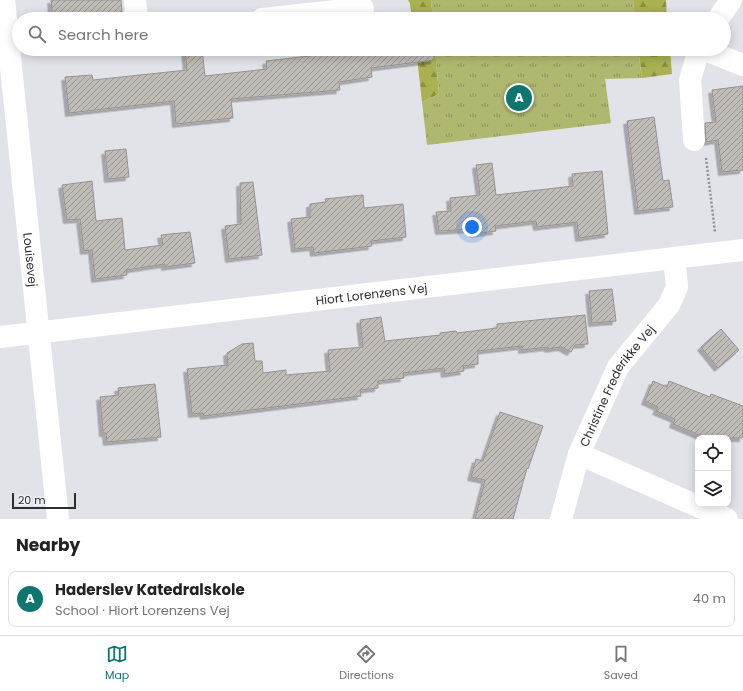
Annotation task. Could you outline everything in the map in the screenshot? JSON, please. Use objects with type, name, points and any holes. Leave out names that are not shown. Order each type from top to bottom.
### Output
[{"type":"street","name":"Louisevej","points":[[4,0],[12,36]]},
{"type":"street","points":[[135,0],[136,12]]},
{"type":"street","points":[[723,12],[731,0]]},
{"type":"street","points":[[326,12],[363,8]]},
{"type":"street","name":"Louisevej","points":[[15,56],[39,332],[58,519]]},
{"type":"street","points":[[694,140],[690,80],[697,56]]},
{"type":"street","points":[[720,56],[743,65]]},
{"type":"street","name":"Hiort Lorenzens Vej","points":[[0,337],[743,250]]},
{"type":"street","name":"Christine Frederikke Vej","points":[[561,519],[579,454],[618,367],[669,306],[677,287],[674,258]]},
{"type":"street","points":[[579,454],[727,519]]},
{"type":"path","points":[[694,140],[705,152],[718,253]]},
{"type":"green space","points":[[408,0],[431,0],[432,12],[411,12]]},
{"type":"green space","points":[[431,0],[633,0],[634,12],[432,12]]},
{"type":"green space","points":[[633,0],[666,0],[667,12],[634,12]]},
{"type":"green space","points":[[417,56],[436,56],[439,94],[422,102]]},
{"type":"green space","points":[[436,56],[639,56],[642,78],[605,79],[611,123],[427,145],[422,102],[439,94]]},
{"type":"green space","points":[[639,56],[671,56],[672,74],[642,78]]},
{"type":"building","points":[[51,0],[121,0],[122,12],[52,12]]},
{"type":"building","points":[[186,56],[203,56],[205,76],[267,69],[266,61],[309,56],[434,56],[434,60],[371,68],[372,77],[339,82],[340,90],[231,99],[233,118],[176,124],[174,101],[69,113],[65,77],[92,75],[93,80],[187,70]]},
{"type":"building","points":[[743,86],[743,170],[722,172],[718,140],[706,142],[705,123],[716,122],[712,90]]},
{"type":"building","points":[[654,117],[663,181],[669,180],[673,207],[638,211],[627,121]]},
{"type":"building","points":[[126,149],[129,177],[108,179],[105,151]]},
{"type":"building","points":[[492,163],[496,195],[573,186],[572,174],[602,171],[608,234],[579,238],[577,222],[537,227],[536,221],[495,226],[496,231],[474,234],[474,229],[439,231],[436,212],[451,211],[450,198],[480,195],[476,165]]},
{"type":"building","points":[[92,181],[96,221],[122,218],[125,250],[163,245],[161,235],[190,232],[195,263],[165,267],[165,264],[126,270],[127,275],[95,279],[92,250],[84,251],[80,219],[67,220],[62,185]]},
{"type":"building","points":[[253,182],[262,255],[229,259],[225,226],[241,224],[240,183]]},
{"type":"building","points":[[363,195],[364,208],[403,204],[406,237],[371,241],[372,246],[314,253],[313,247],[295,249],[291,219],[310,217],[310,204],[326,202],[325,199]]},
{"type":"building","points":[[612,289],[616,321],[592,323],[589,291]]},
{"type":"building","points":[[585,315],[588,344],[575,345],[571,352],[561,347],[522,350],[522,346],[478,351],[478,364],[463,366],[464,371],[445,374],[444,368],[403,373],[404,378],[378,381],[378,388],[360,390],[361,396],[204,416],[203,413],[192,414],[187,369],[228,365],[227,353],[242,344],[253,343],[255,361],[262,361],[263,373],[286,370],[286,375],[330,371],[328,350],[363,347],[360,320],[381,317],[385,341],[440,335],[440,333],[456,331],[457,333],[497,328],[497,324]]},
{"type":"building","points":[[721,329],[739,350],[718,368],[701,347]]},
{"type":"building","points":[[653,381],[667,387],[669,381],[710,397],[711,394],[743,406],[743,438],[731,438],[731,435],[699,435],[673,424],[675,419],[656,411],[658,407],[645,401]]},
{"type":"building","points":[[155,384],[161,437],[107,442],[106,433],[103,433],[100,397],[119,395],[118,388]]},
{"type":"building","points":[[500,412],[543,426],[528,469],[527,468],[513,519],[475,519],[485,480],[471,477],[476,459],[483,461]]},
{"type":"place","name":"Haderslev Katedralskole","points":[[519,98]]}]
